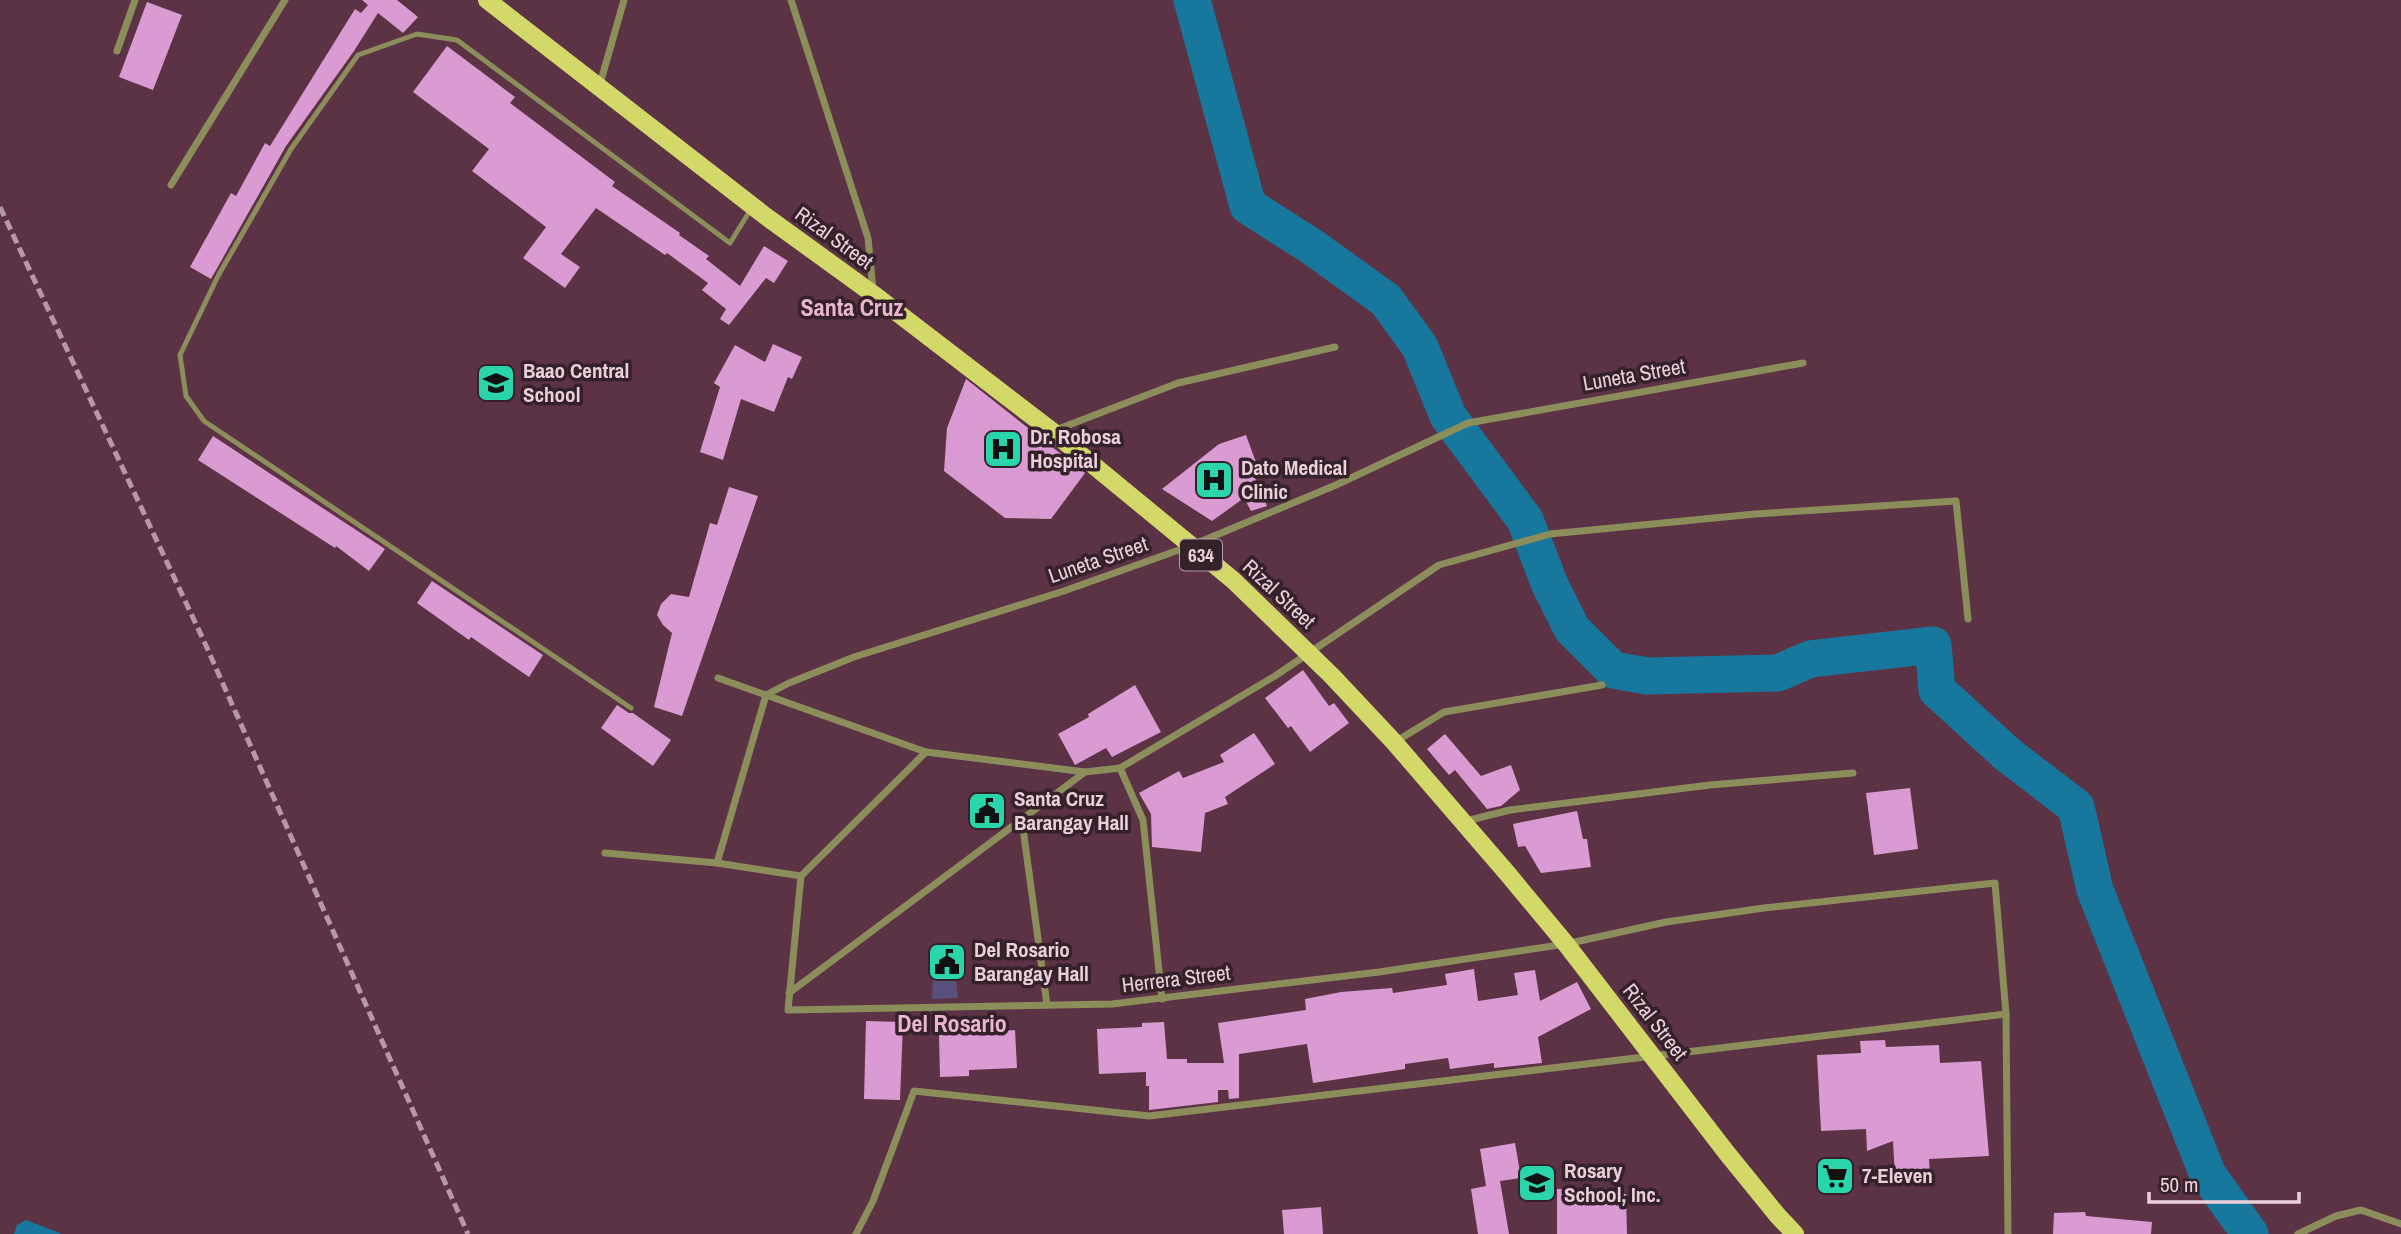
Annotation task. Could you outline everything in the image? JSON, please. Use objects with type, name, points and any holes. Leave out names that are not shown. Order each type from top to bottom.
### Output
[{"type":"main road","name":"Rizal Street","points":[[487,0],[598,88],[1053,432],[1233,580],[1394,742],[1566,944],[1726,1152],[1777,1216],[1795,1234]]},
{"type":"street","points":[[117,51],[135,0]]},
{"type":"street","points":[[171,185],[285,0]]},
{"type":"street","points":[[598,88],[624,0]]},
{"type":"street","points":[[792,0],[868,238],[873,295]]},
{"type":"street","points":[[1053,432],[1178,383],[1335,347]]},
{"type":"street","name":"Luneta Street","points":[[766,695],[789,682],[854,657],[1063,591],[1190,546],[1336,485],[1468,423],[1804,363]]},
{"type":"street","points":[[718,678],[926,752],[1085,772],[1121,768],[1275,676],[1439,565],[1550,534],[1755,514],[1956,501],[1968,619]]},
{"type":"street","points":[[1394,742],[1444,712],[1602,685]]},
{"type":"street","points":[[717,863],[766,695]]},
{"type":"street","points":[[789,993],[801,876],[926,752]]},
{"type":"street","points":[[1121,768],[1143,820],[1162,999]]},
{"type":"street","points":[[789,993],[1085,772]]},
{"type":"street","points":[[1462,822],[1510,810],[1541,806],[1710,785],[1853,773]]},
{"type":"street","points":[[1022,821],[1047,1005]]},
{"type":"street","points":[[605,853],[717,863],[801,876]]},
{"type":"street","name":"Herrera Street","points":[[789,993],[788,1010],[1112,1004],[1566,944],[1667,922],[1764,908],[1995,883],[2006,1014]]},
{"type":"street","points":[[856,1234],[873,1201],[914,1091],[1149,1116],[2006,1014],[2008,1234]]},
{"type":"street","points":[[2298,1234],[2336,1216],[2361,1210],[2401,1224]]},
{"type":"lane","points":[[631,708],[204,421],[186,396],[180,355],[218,275],[291,149],[358,55],[417,34],[457,40],[730,243],[753,206]]},
{"type":"shaded area","points":[[933,971],[955,971],[958,998],[932,999]]},
{"type":"water","points":[[26,1220],[62,1234],[14,1234],[17,1225]]},
{"type":"building","points":[[362,0],[397,0],[418,17],[403,33],[378,13],[286,146],[211,279],[190,267],[231,193],[236,196],[265,143],[270,146],[355,9],[361,13],[368,5]]},
{"type":"building","points":[[147,2],[182,15],[153,90],[119,77]]},
{"type":"building","points":[[447,46],[515,97],[510,103],[615,182],[612,186],[709,256],[706,259],[740,286],[764,246],[788,261],[774,283],[766,278],[729,325],[720,319],[726,309],[702,290],[708,283],[667,253],[665,255],[596,208],[561,254],[580,267],[565,288],[523,258],[546,227],[472,171],[489,149],[413,92]]},
{"type":"building","points":[[773,344],[802,357],[792,379],[788,377],[774,412],[741,399],[723,460],[700,452],[720,387],[714,383],[735,345],[765,362]]},
{"type":"building","name":"Dr. Robosa Hospital","points":[[966,379],[1085,473],[1051,519],[1005,518],[944,471],[947,428]]},
{"type":"building","name":"Dato Medical Clinic","points":[[1246,435],[1257,465],[1252,471],[1267,506],[1251,511],[1244,498],[1212,521],[1162,489],[1219,444]]},
{"type":"building","points":[[213,436],[385,549],[369,571],[336,546],[335,548],[198,460]]},
{"type":"building","points":[[729,487],[758,496],[682,716],[654,707],[672,633],[657,615],[661,604],[671,594],[689,597],[710,523],[717,525]]},
{"type":"building","points":[[432,581],[543,655],[529,677],[471,637],[469,640],[417,603]]},
{"type":"building","points":[[1303,670],[1329,706],[1334,703],[1349,723],[1310,752],[1265,698]]},
{"type":"building","points":[[1135,685],[1161,732],[1112,757],[1106,748],[1075,765],[1058,734],[1089,717],[1088,714]]},
{"type":"building","points":[[617,705],[671,740],[653,766],[601,728]]},
{"type":"building","points":[[1254,733],[1275,764],[1225,797],[1228,804],[1205,813],[1201,852],[1152,847],[1151,814],[1139,793],[1179,771],[1183,778],[1224,762],[1220,755]]},
{"type":"building","points":[[1445,734],[1481,776],[1511,765],[1520,790],[1501,806],[1487,809],[1455,770],[1449,775],[1427,749]]},
{"type":"building","points":[[1910,788],[1918,849],[1874,855],[1866,793]]},
{"type":"building","points":[[1577,811],[1583,839],[1587,839],[1591,867],[1541,873],[1525,846],[1518,847],[1513,824]]},
{"type":"building","points":[[1474,969],[1478,1001],[1518,995],[1514,973],[1535,970],[1540,1001],[1577,982],[1591,1009],[1538,1037],[1542,1063],[1494,1068],[1494,1063],[1450,1069],[1448,1058],[1405,1064],[1405,1069],[1313,1083],[1307,1044],[1239,1054],[1239,1098],[1229,1099],[1228,1090],[1218,1090],[1218,1102],[1149,1110],[1146,1072],[1099,1074],[1097,1029],[1142,1027],[1142,1023],[1164,1022],[1167,1059],[1187,1059],[1187,1063],[1224,1063],[1218,1023],[1306,1010],[1305,999],[1341,992],[1392,988],[1393,993],[1447,985],[1445,974]]},
{"type":"building","points":[[866,1021],[903,1022],[900,1100],[864,1099]]},
{"type":"building","points":[[1015,1030],[1017,1068],[969,1070],[969,1076],[940,1077],[939,1035]]},
{"type":"building","points":[[1885,1040],[1886,1047],[1939,1045],[1940,1063],[1981,1061],[1989,1156],[1929,1159],[1930,1175],[1895,1177],[1893,1141],[1867,1151],[1866,1129],[1821,1131],[1817,1055],[1861,1053],[1860,1041]]},
{"type":"building","points":[[1515,1143],[1521,1178],[1500,1181],[1509,1234],[1478,1234],[1471,1189],[1486,1186],[1480,1149]]},
{"type":"building","points":[[1557,1189],[1589,1189],[1589,1194],[1626,1194],[1627,1234],[1557,1234]]},
{"type":"building","points":[[1321,1207],[1323,1234],[1284,1234],[1282,1210]]},
{"type":"building","points":[[2085,1212],[2086,1216],[2152,1222],[2151,1234],[2053,1234],[2054,1213]]},
{"type":"waterway","points":[[1192,0],[1248,206],[1311,246],[1386,300],[1420,347],[1448,416],[1525,520],[1550,585],[1572,629],[1613,670],[1647,676],[1778,673],[1810,659],[1933,645],[1937,690],[2007,754],[2076,807],[2095,890],[2208,1175],[2250,1234]]},
{"type":"railway","points":[[0,207],[203,639],[468,1234]]},
{"type":"place","name":"Baao Central School","points":[[496,383]]},
{"type":"place","name":"Dr. Robosa Hospital","points":[[1003,449]]},
{"type":"place","name":"Dato Medical Clinic","points":[[1214,480]]},
{"type":"place","name":"Santa Cruz Barangay Hall","points":[[987,811]]},
{"type":"place","name":"Del Rosario Barangay Hall","points":[[947,962]]},
{"type":"place","name":"7-Eleven","points":[[1835,1176]]},
{"type":"place","name":"Rosary School, Inc.","points":[[1537,1183]]},
{"type":"district","name":"Santa Cruz","points":[[852,308]]},
{"type":"district","name":"Del Rosario","points":[[952,1024]]}]
